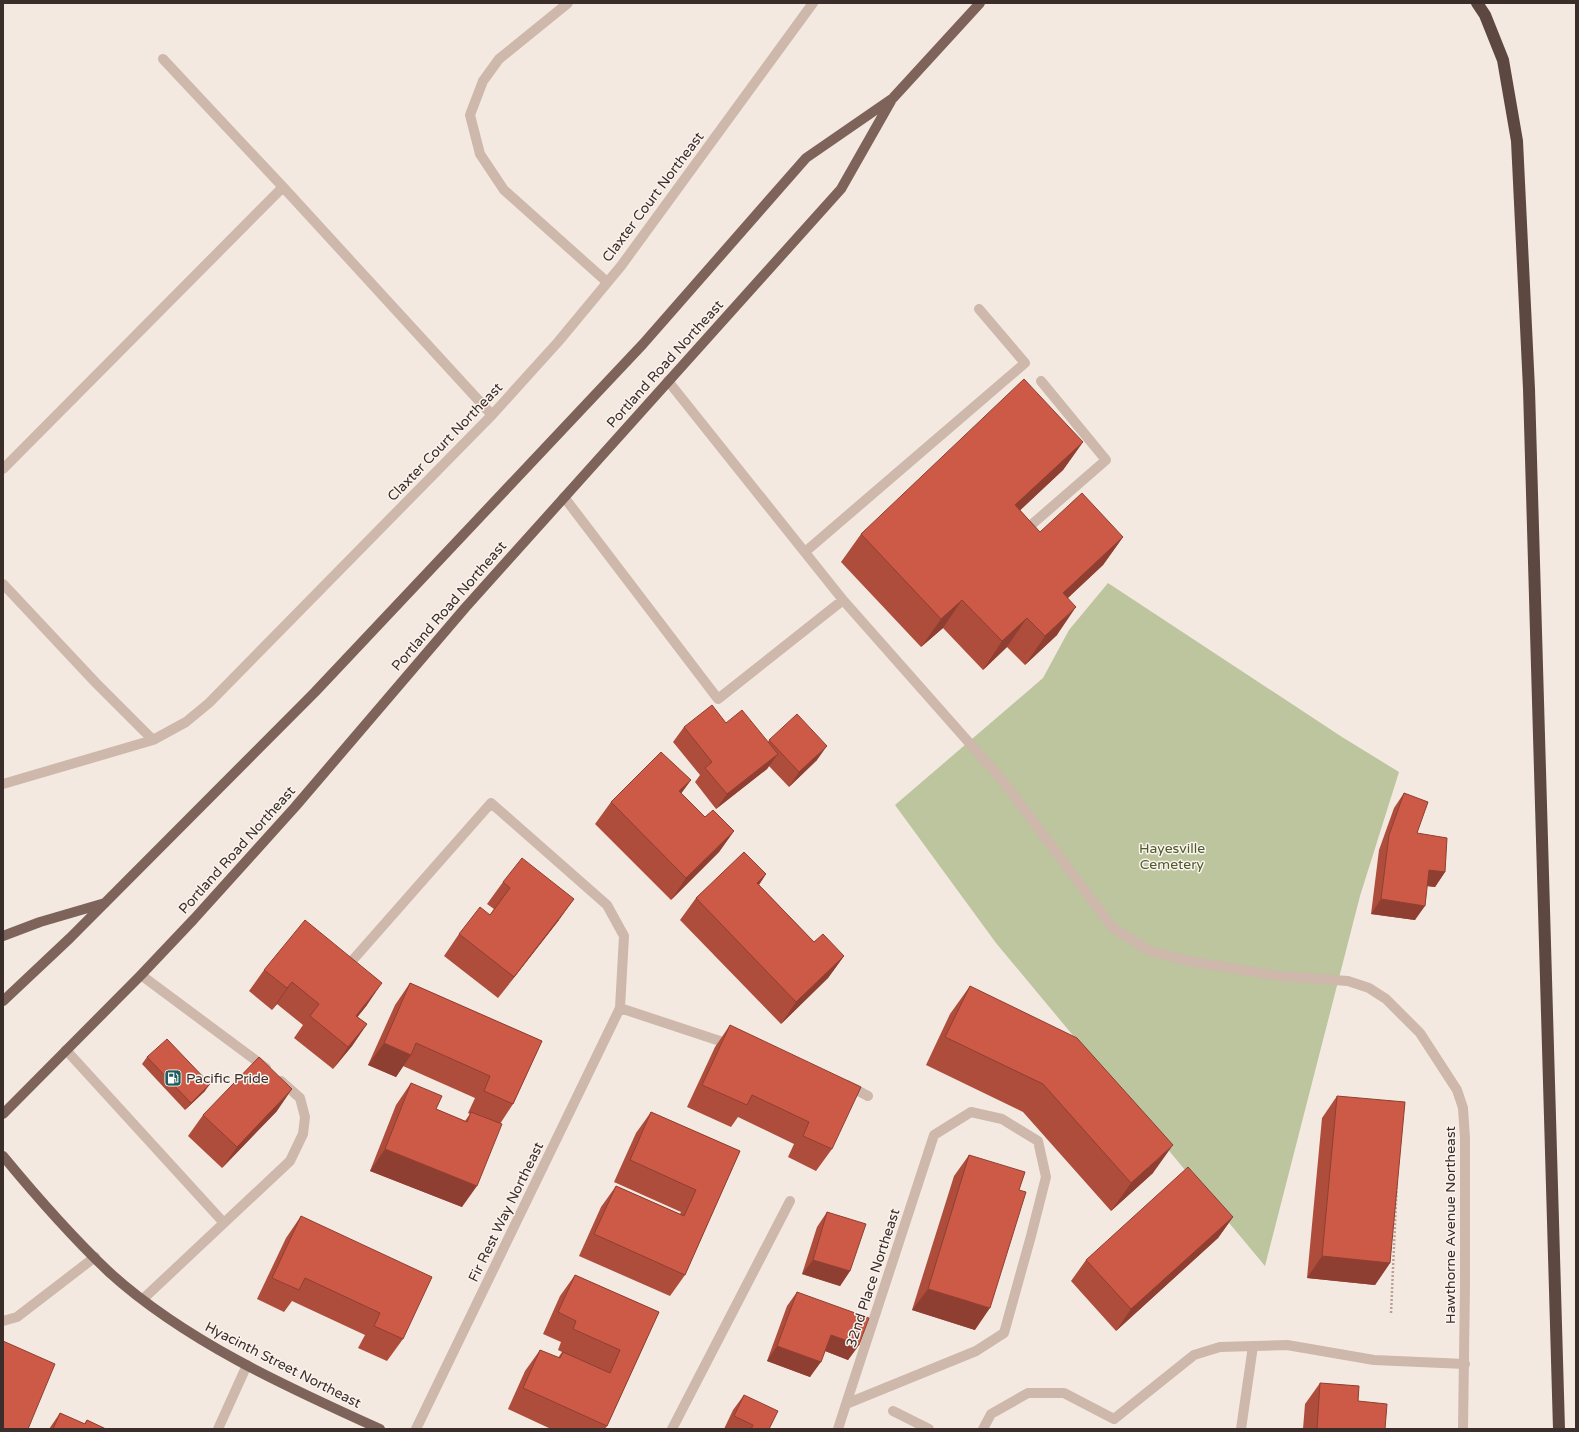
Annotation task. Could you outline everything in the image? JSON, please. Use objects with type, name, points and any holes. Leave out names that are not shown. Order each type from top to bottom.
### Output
[{"type":"highway","points":[[1477,3],[1485,15],[1503,60],[1517,141],[1530,397],[1559,1429]]},
{"type":"main road","name":"Portland Road Northeast","points":[[3,1114],[194,919],[295,807],[465,608],[841,189],[893,98],[980,3]]},
{"type":"main road","name":"Portland Road Northeast","points":[[3,1001],[107,902],[315,692],[642,344],[806,158],[893,98]]},
{"type":"main road","points":[[3,936],[40,922],[107,902]]},
{"type":"main road","name":"Hyacinth Street Northeast","points":[[3,1156],[56,1217],[110,1272],[143,1299],[191,1334],[247,1365],[333,1408],[380,1429]]},
{"type":"street","points":[[568,3],[499,59],[483,81],[470,116],[480,154],[504,190],[607,282]]},
{"type":"street","name":"Claxter Court Northeast","points":[[3,784],[154,740],[186,722],[209,703],[492,415],[558,342],[621,266],[813,3]]},
{"type":"street","points":[[163,59],[283,187],[492,415]]},
{"type":"street","points":[[3,469],[283,187]]},
{"type":"street","points":[[805,552],[1025,363],[979,309]]},
{"type":"street","points":[[1013,541],[1106,460],[1041,380]]},
{"type":"street","name":"Hawthorne Avenue Northeast","points":[[668,381],[843,600],[896,658],[1003,781],[1113,928],[1150,950],[1188,961],[1279,976],[1348,981],[1369,988],[1386,1000],[1420,1033],[1457,1090],[1463,1108],[1465,1138],[1463,1429]]},
{"type":"street","points":[[564,497],[718,699],[843,600]]},
{"type":"street","points":[[3,584],[96,683],[154,740]]},
{"type":"street","points":[[351,962],[491,802],[607,905],[624,936],[620,1008],[740,1047]]},
{"type":"street","points":[[140,975],[271,1072],[300,1098],[305,1117],[303,1134],[290,1161],[143,1299]]},
{"type":"street","name":"Fir Rest Way Northeast","points":[[416,1429],[620,1008]]},
{"type":"street","points":[[66,1050],[224,1223]]},
{"type":"street","points":[[840,1082],[868,1096]]},
{"type":"street","name":"32nd Place Northeast","points":[[838,1429],[846,1404],[934,1135],[971,1112],[1002,1119],[1038,1141],[1046,1177],[1004,1333],[976,1351],[846,1404]]},
{"type":"street","points":[[672,1429],[790,1202]]},
{"type":"street","points":[[3,1321],[17,1317],[95,1257]]},
{"type":"street","points":[[983,1429],[991,1414],[1028,1392],[1064,1393],[1114,1419],[1194,1355],[1220,1347],[1287,1345],[1374,1360],[1464,1364]]},
{"type":"street","points":[[1241,1429],[1253,1346]]},
{"type":"street","points":[[218,1429],[247,1365]]},
{"type":"street","points":[[893,1411],[929,1429]]},
{"type":"path","points":[[1391,1312],[1398,1180]]},
{"type":"green space","name":"Hayesville Cemetery","points":[[1108,583],[1342,737],[1399,772],[1360,896],[1265,1266],[996,943],[895,805],[1043,678],[1069,630]]},
{"type":"building","points":[[1024,379],[1083,442],[1015,505],[1040,532],[1082,493],[1123,537],[1063,593],[1076,607],[1045,636],[1027,618],[1002,641],[962,600],[941,619],[861,534]]},
{"type":"building","points":[[712,705],[726,723],[742,710],[778,754],[727,794],[705,768],[712,762],[684,727]]},
{"type":"building","points":[[797,714],[827,746],[799,772],[769,740]]},
{"type":"building","points":[[661,752],[691,780],[679,791],[705,817],[713,810],[734,831],[686,878],[611,802]]},
{"type":"building","points":[[1404,793],[1428,802],[1417,833],[1447,838],[1445,872],[1429,870],[1425,906],[1381,899],[1389,835]]},
{"type":"building","points":[[744,852],[766,874],[757,883],[814,942],[823,934],[844,956],[796,1002],[696,898]]},
{"type":"building","points":[[522,858],[574,899],[514,977],[459,934],[480,907],[490,915],[510,888],[503,882]]},
{"type":"building","points":[[305,920],[382,983],[356,1016],[367,1024],[348,1047],[310,1016],[319,1004],[292,982],[287,988],[264,970]]},
{"type":"building","points":[[410,983],[542,1041],[513,1104],[484,1091],[490,1076],[416,1043],[411,1055],[384,1043]]},
{"type":"building","points":[[970,986],[1077,1038],[1173,1145],[1131,1183],[1043,1084],[945,1037]]},
{"type":"building","points":[[730,1025],[861,1087],[832,1149],[803,1136],[809,1122],[752,1095],[747,1105],[702,1085]]},
{"type":"building","name":"Pacific Pride","points":[[167,1039],[210,1084],[191,1103],[147,1057]]},
{"type":"building","points":[[259,1057],[292,1089],[237,1147],[203,1115]]},
{"type":"building","points":[[411,1083],[442,1096],[436,1109],[467,1122],[471,1112],[502,1124],[477,1186],[385,1149]]},
{"type":"building","points":[[1337,1096],[1405,1102],[1390,1263],[1322,1256]]},
{"type":"building","points":[[651,1112],[740,1151],[685,1275],[594,1234],[616,1186],[684,1216],[696,1190],[630,1160]]},
{"type":"building","points":[[969,1155],[1025,1172],[1019,1190],[1026,1192],[990,1308],[928,1289]]},
{"type":"building","points":[[1188,1167],[1233,1217],[1131,1309],[1086,1260]]},
{"type":"building","points":[[827,1212],[866,1224],[850,1271],[813,1260]]},
{"type":"building","points":[[301,1216],[432,1277],[403,1339],[374,1326],[380,1313],[305,1278],[299,1290],[272,1278]]},
{"type":"building","points":[[575,1275],[659,1312],[607,1426],[523,1388],[540,1350],[560,1358],[563,1352],[610,1373],[620,1350],[573,1329],[576,1321],[558,1312]]},
{"type":"building","points":[[797,1292],[869,1318],[859,1345],[831,1335],[821,1362],[777,1346]]},
{"type":"building","points":[[3,1341],[55,1364],[28,1429],[3,1429]]},
{"type":"building","points":[[1320,1383],[1359,1386],[1358,1401],[1387,1404],[1385,1429],[1317,1429]]},
{"type":"building","points":[[744,1395],[778,1411],[769,1429],[751,1429],[753,1425],[734,1416]]},
{"type":"building","points":[[60,1413],[85,1424],[87,1420],[106,1429],[53,1429]]},
{"type":"place","name":"Pacific Pride","points":[[173,1078]]}]
